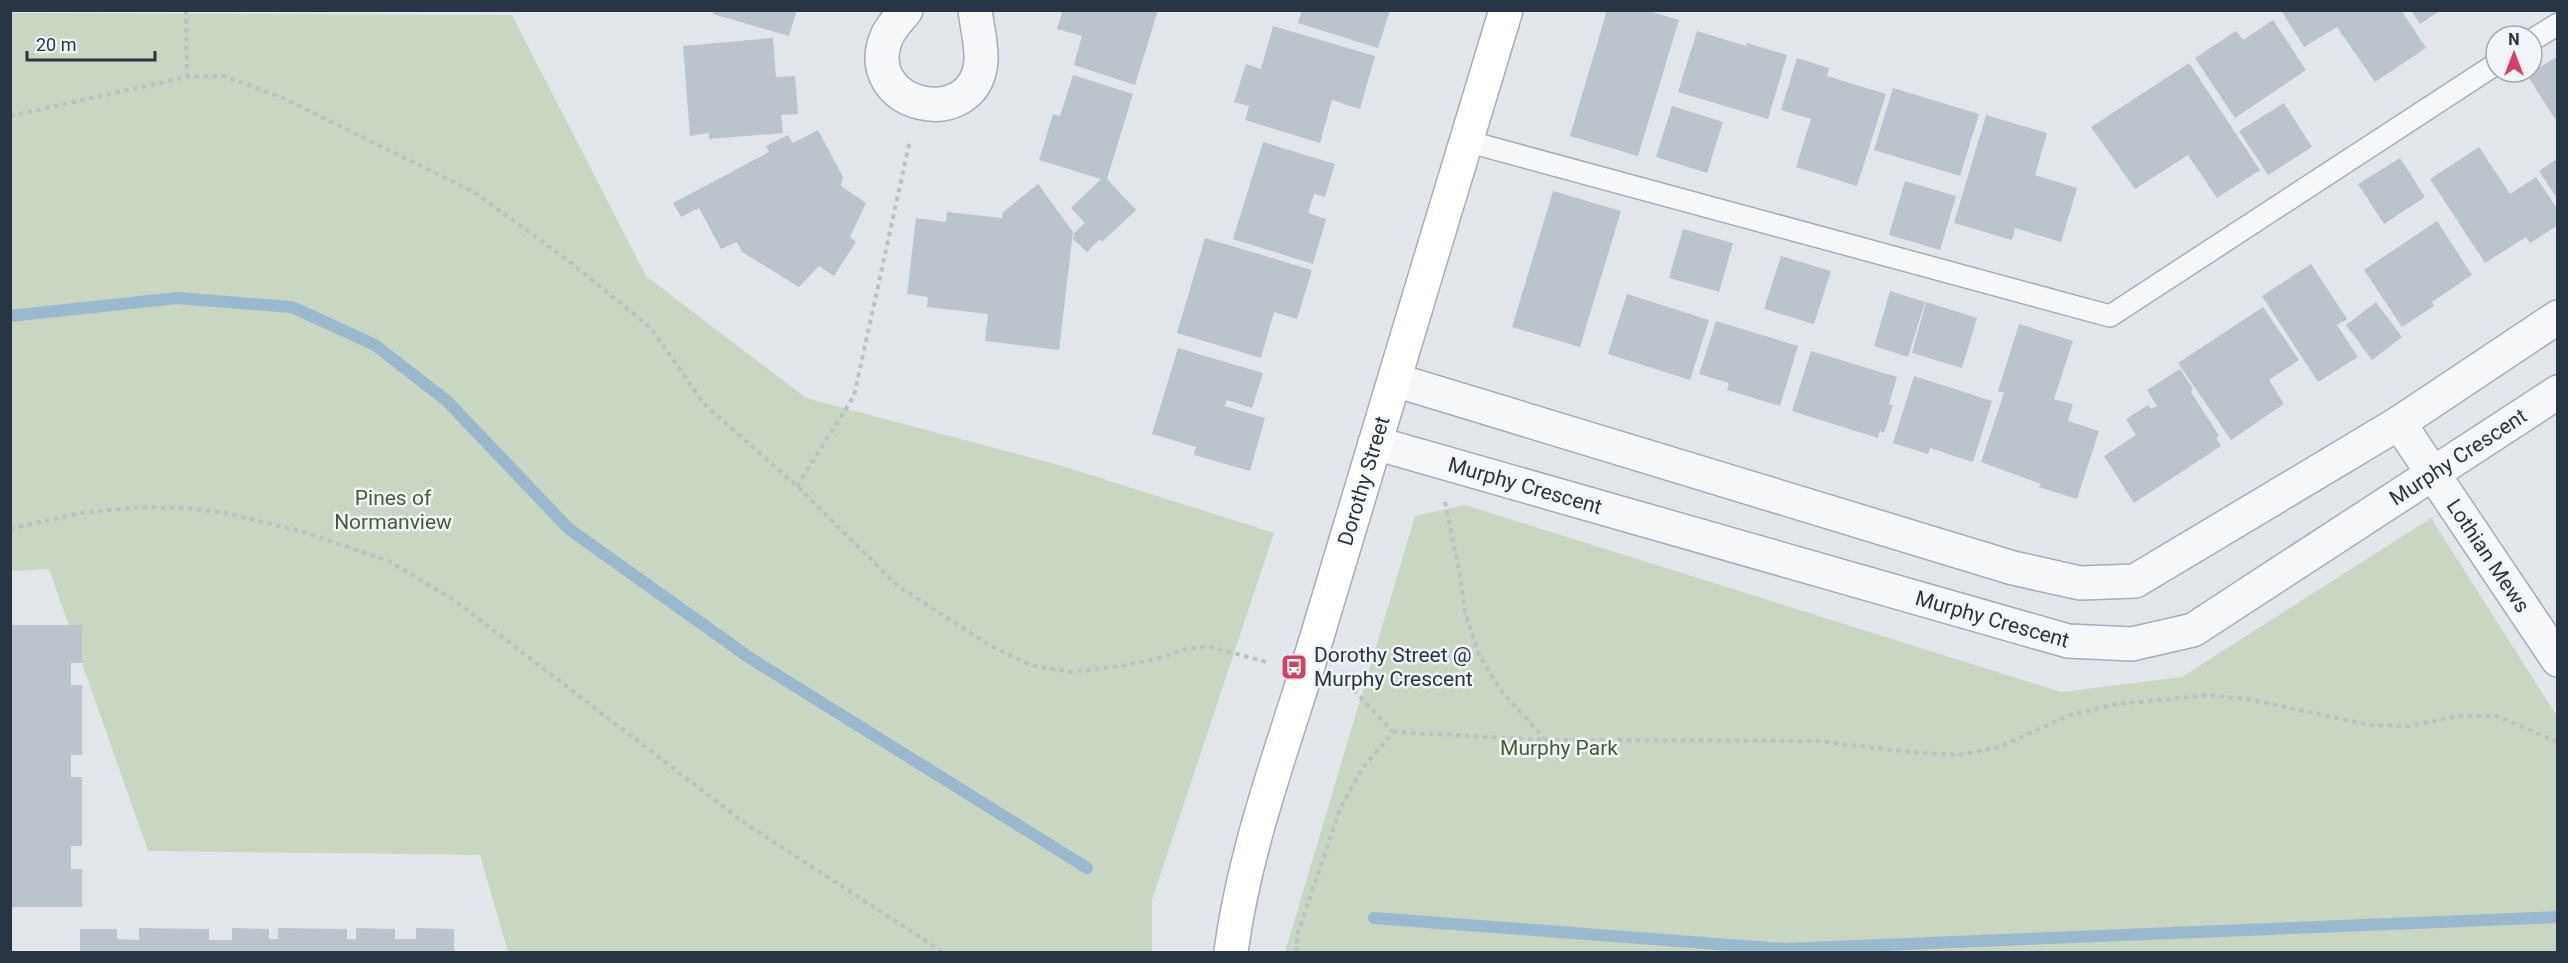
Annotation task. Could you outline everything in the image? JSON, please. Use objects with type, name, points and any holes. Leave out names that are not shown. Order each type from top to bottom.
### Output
[{"type":"street","points":[[906,10],[887,34],[882,51],[884,68],[890,84],[902,96],[918,104],[935,106],[952,102],[966,92],[976,78],[981,62],[975,10]]},
{"type":"street","name":"Dorothy Street","points":[[1231,952],[1237,904],[1257,827],[1307,673],[1506,10]]},
{"type":"street","points":[[1395,380],[2013,568],[2080,583],[2135,581],[2399,423],[2558,317]]},
{"type":"street","name":"Murphy Crescent","points":[[1375,443],[2068,641],[2132,644],[2193,630],[2558,392]]},
{"type":"street","name":"Lothian Mews","points":[[2399,423],[2558,660]]},
{"type":"lane","points":[[2544,33],[2558,24]]},
{"type":"lane","points":[[1466,141],[2110,316],[2484,72]]},
{"type":"path","points":[[186,10],[187,78]]},
{"type":"path","points":[[10,116],[187,78],[224,76],[283,98],[474,192],[566,259],[650,327],[704,404],[797,486],[898,586],[989,645],[1030,665],[1071,672],[1120,666],[1159,658],[1188,648],[1211,647],[1307,673],[1353,689],[1393,732],[1547,740],[1818,741],[1909,752],[1959,754],[1999,747],[2070,715],[2117,704],[2209,695],[2247,699],[2370,725],[2409,726],[2459,716],[2497,716],[2558,742]]},
{"type":"path","points":[[797,486],[854,396],[918,104]]},
{"type":"path","points":[[1436,459],[1460,575],[1465,612],[1478,653],[1502,692],[1547,740]]},
{"type":"path","points":[[10,529],[81,513],[139,507],[187,508],[226,513],[304,532],[389,561],[454,600],[746,824],[943,952]]},
{"type":"path","points":[[1296,952],[1299,933],[1340,809],[1362,769],[1393,732]]},
{"type":"green space","name":"Pines of Normanview","points":[[10,13],[512,15],[646,276],[806,398],[1059,465],[1274,533],[1152,900],[1152,952],[508,952],[480,855],[148,851],[49,569],[11,571]]},
{"type":"green space","name":"Murphy Park","points":[[1465,505],[2061,692],[2182,677],[2431,518],[2557,716],[2557,952],[1285,952],[1415,516]]},
{"type":"building","points":[[714,10],[797,10],[789,36],[713,14]]},
{"type":"building","points":[[1063,10],[1158,10],[1135,85],[1074,65],[1082,36],[1057,29]]},
{"type":"building","points":[[1302,10],[1390,10],[1378,48],[1298,23]]},
{"type":"building","points":[[1607,10],[1645,10],[1679,20],[1638,156],[1570,136]]},
{"type":"building","points":[[2281,10],[2401,10],[2426,48],[2375,82],[2337,27],[2304,47]]},
{"type":"building","points":[[2411,10],[2441,10],[2420,24]]},
{"type":"building","points":[[2273,20],[2306,70],[2235,118],[2195,58],[2236,31],[2243,40]]},
{"type":"building","points":[[1273,26],[1375,56],[1360,109],[1332,100],[1320,143],[1245,120],[1249,106],[1234,102],[1246,64],[1261,69]]},
{"type":"building","points":[[1697,31],[1746,46],[1747,43],[1787,55],[1768,119],[1678,92]]},
{"type":"building","points":[[773,38],[776,77],[795,76],[798,114],[781,115],[783,133],[709,139],[709,133],[690,136],[683,46]]},
{"type":"building","points":[[2558,56],[2558,117],[2555,119],[2533,84],[2544,84],[2544,65]]},
{"type":"building","points":[[1797,58],[1829,68],[1827,76],[1886,94],[1857,186],[1796,167],[1811,119],[1781,110]]},
{"type":"building","points":[[2189,63],[2260,170],[2217,198],[2188,155],[2135,189],[2091,127]]},
{"type":"building","points":[[1073,75],[1133,94],[1107,179],[1136,210],[1102,242],[1100,239],[1087,252],[1073,239],[1074,233],[1085,223],[1071,208],[1101,179],[1039,160],[1053,114],[1060,116]]},
{"type":"building","points":[[1893,88],[1979,114],[1960,176],[1874,150]]},
{"type":"building","points":[[2284,103],[2312,147],[2268,175],[2239,131]]},
{"type":"building","points":[[1672,106],[1723,122],[1707,173],[1656,157]]},
{"type":"building","points":[[1986,115],[2047,133],[2035,175],[2077,188],[2061,242],[2015,228],[2012,240],[1954,223]]},
{"type":"building","points":[[818,130],[843,177],[841,186],[866,203],[850,237],[856,242],[834,276],[819,266],[799,287],[742,252],[737,242],[721,249],[699,208],[681,217],[673,203],[769,152],[766,146],[788,135],[793,143]]},
{"type":"building","points":[[1263,142],[1335,164],[1325,197],[1314,194],[1308,213],[1326,219],[1313,264],[1233,239]]},
{"type":"building","points":[[2479,147],[2510,194],[2536,177],[2558,210],[2558,225],[2530,243],[2526,237],[2485,263],[2430,179]]},
{"type":"building","points":[[2400,158],[2425,197],[2384,224],[2358,184]]},
{"type":"building","points":[[2558,158],[2558,200],[2539,171]]},
{"type":"building","points":[[1905,181],[1956,196],[1940,250],[1889,235]]},
{"type":"building","points":[[1038,184],[1073,232],[1059,350],[985,341],[988,314],[927,307],[928,297],[907,294],[916,218],[946,222],[947,212],[1002,218],[1003,212]]},
{"type":"building","points":[[1553,191],[1621,211],[1580,347],[1512,327]]},
{"type":"building","points":[[2437,221],[2472,275],[2432,302],[2434,306],[2402,327],[2364,270]]},
{"type":"building","points":[[1683,229],[1733,243],[1719,292],[1669,278]]},
{"type":"building","points":[[1205,238],[1312,270],[1297,319],[1274,312],[1261,358],[1177,333]]},
{"type":"building","points":[[1781,256],[1831,271],[1814,324],[1764,309]]},
{"type":"building","points":[[2311,264],[2347,319],[2337,325],[2358,357],[2318,382],[2262,296]]},
{"type":"building","points":[[1890,291],[1925,302],[1908,357],[1874,346]]},
{"type":"building","points":[[1627,294],[1709,320],[1690,380],[1608,354]]},
{"type":"building","points":[[1926,302],[1977,318],[1962,368],[1912,353]]},
{"type":"building","points":[[2376,302],[2402,337],[2372,360],[2346,325]]},
{"type":"building","points":[[2263,307],[2299,360],[2269,380],[2284,404],[2231,440],[2178,363]]},
{"type":"building","points":[[1716,321],[1798,346],[1780,406],[1727,390],[1729,383],[1699,374]]},
{"type":"building","points":[[2019,324],[2073,341],[2054,399],[2073,404],[2068,421],[2099,431],[2077,499],[2039,487],[2041,484],[1981,462],[2004,393],[1998,391]]},
{"type":"building","points":[[1178,348],[1263,373],[1252,408],[1227,400],[1225,406],[1265,418],[1250,471],[1194,455],[1196,447],[1152,434]]},
{"type":"building","points":[[1811,351],[1897,377],[1889,404],[1893,405],[1884,433],[1880,431],[1878,438],[1792,411]]},
{"type":"building","points":[[2180,369],[2193,389],[2191,392],[2219,436],[2216,438],[2221,446],[2134,503],[2104,456],[2136,435],[2126,419],[2148,405],[2151,409],[2157,406],[2147,390]]},
{"type":"building","points":[[1914,376],[1992,401],[1973,462],[1930,448],[1928,454],[1893,443]]},
{"type":"building","points":[[10,625],[82,625],[82,663],[71,663],[71,685],[82,685],[82,755],[71,755],[71,777],[82,777],[82,846],[71,846],[71,869],[82,869],[82,907],[10,907]]},
{"type":"building","points":[[139,928],[209,929],[209,940],[232,940],[232,928],[269,929],[269,939],[278,939],[278,928],[347,929],[347,939],[356,939],[356,928],[395,929],[395,939],[416,939],[416,928],[454,929],[454,952],[80,952],[80,929],[117,929],[117,939],[139,940]]},
{"type":"waterway","points":[[10,316],[177,298],[292,307],[375,345],[447,401],[569,529],[750,658],[1087,868]]},
{"type":"waterway","points":[[1374,918],[1784,949],[2558,917]]},
{"type":"place","name":"Dorothy Street @ Murphy Crescent","points":[[1294,667]]}]
